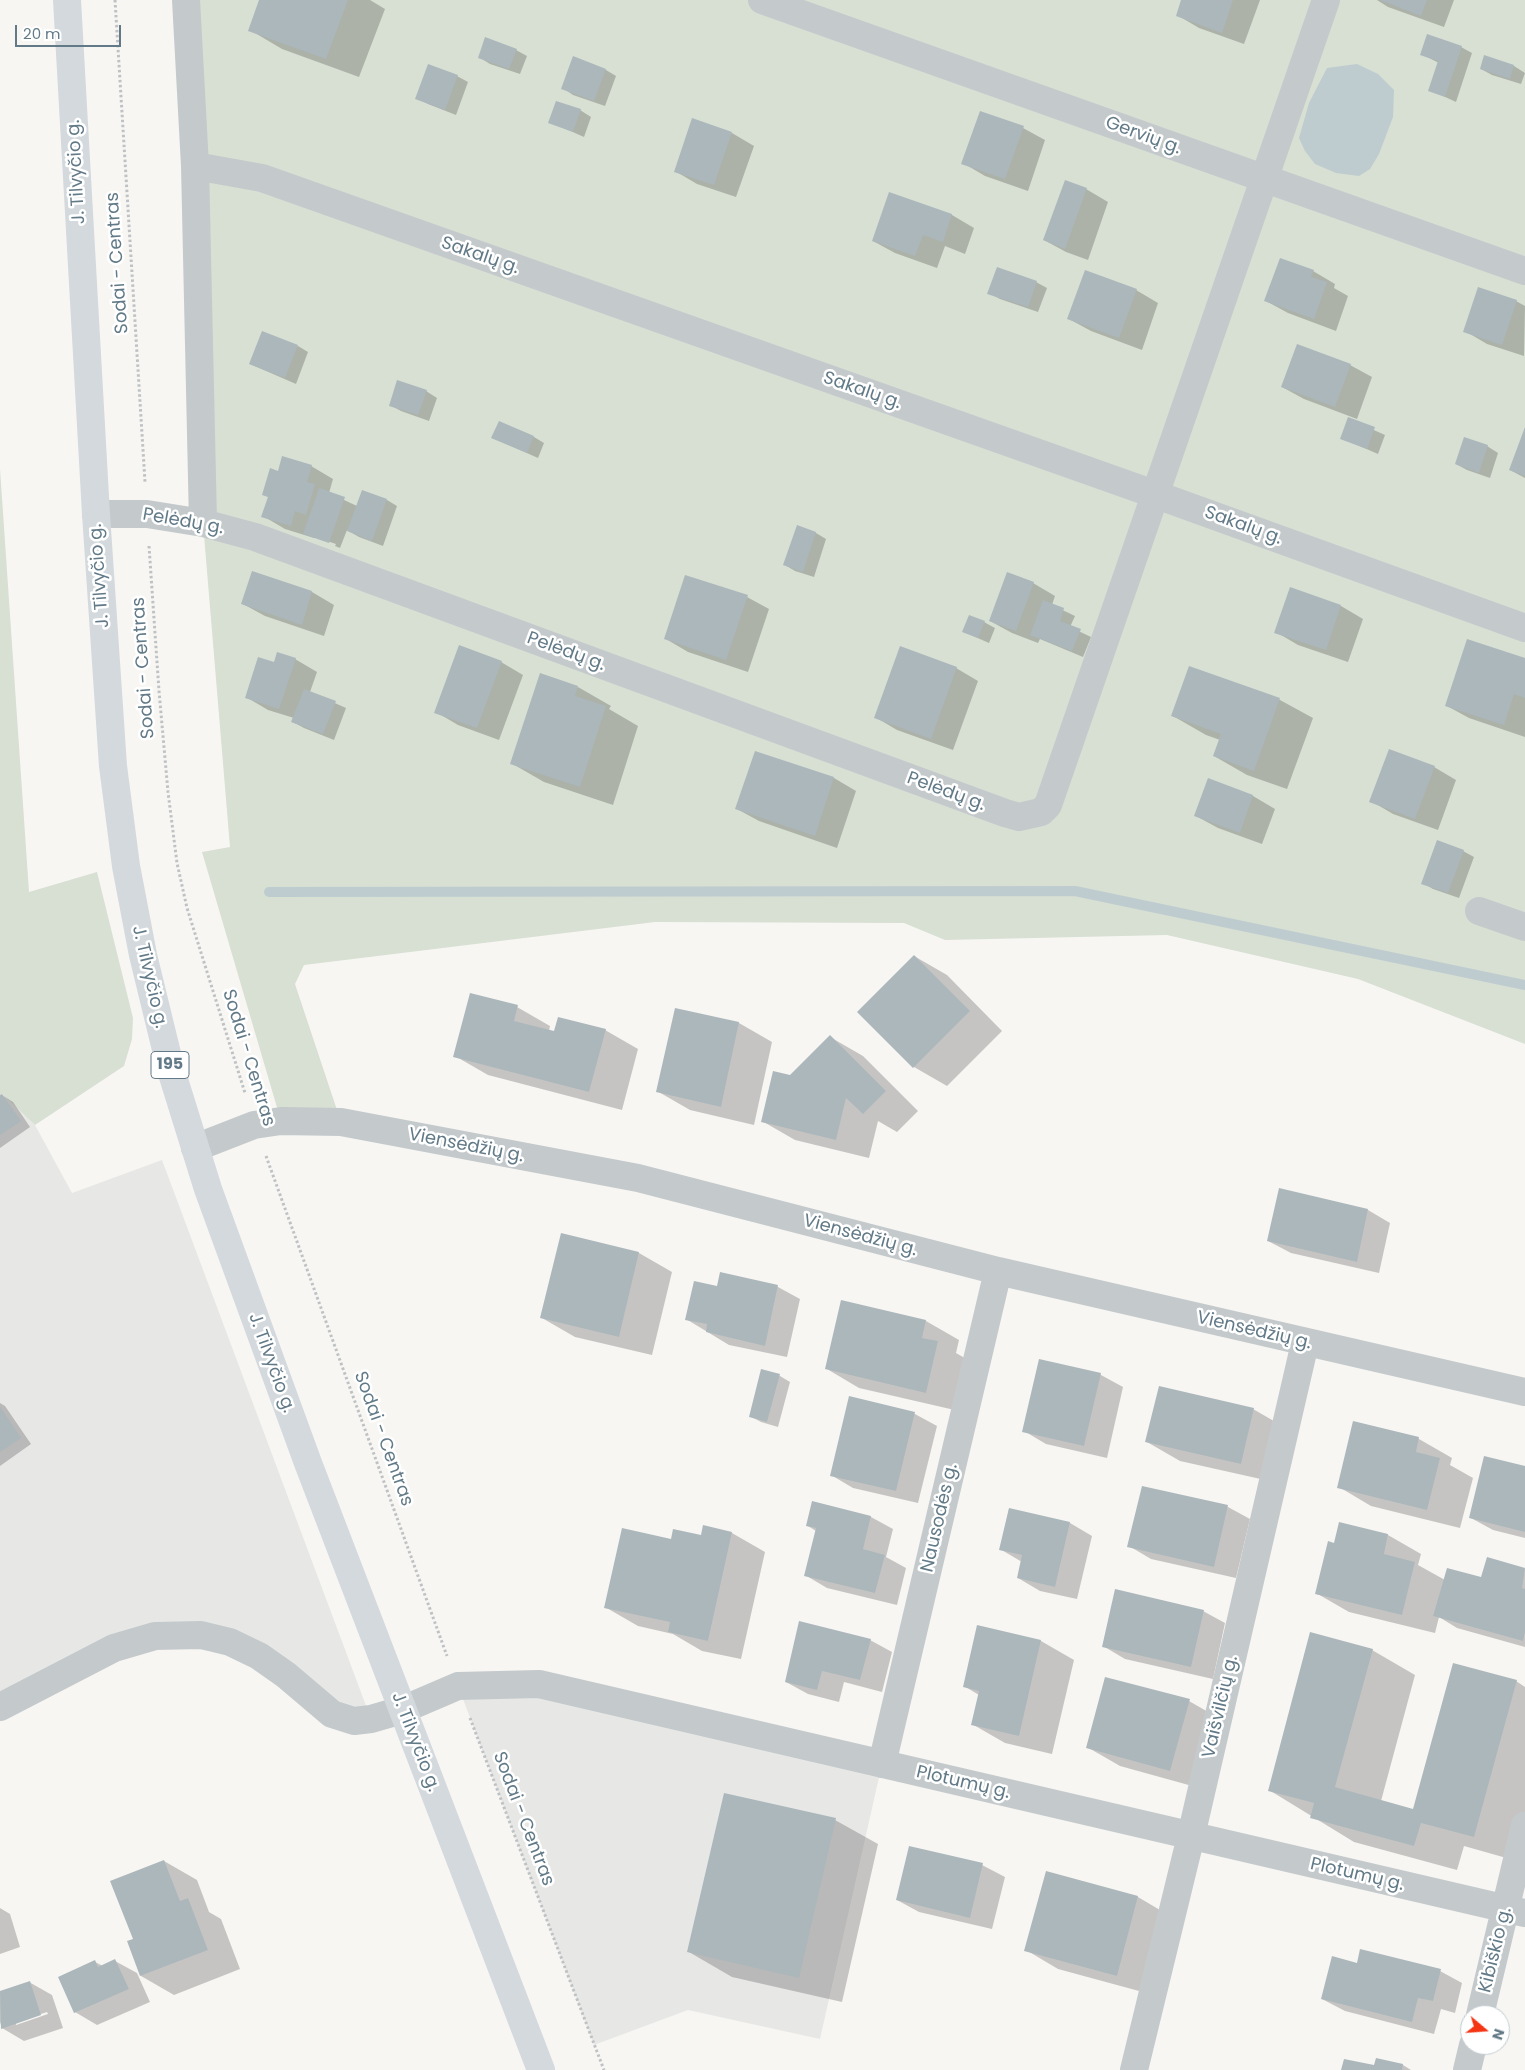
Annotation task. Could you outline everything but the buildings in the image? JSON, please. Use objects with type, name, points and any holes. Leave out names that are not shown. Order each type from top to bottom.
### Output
[{"type":"main road","name":"J. Tilvyčio g.","points":[[67,0],[96,514],[113,766],[126,866],[143,955],[171,1070],[208,1189],[298,1436],[541,2070]]},
{"type":"street","points":[[186,0],[195,166],[203,523]]},
{"type":"street","name":"Gervių g.","points":[[762,0],[1525,271]]},
{"type":"street","points":[[1154,494],[1326,0]]},
{"type":"street","name":"Sakalų g.","points":[[195,166],[262,178],[1154,494],[1525,628]]},
{"type":"street","name":"Pelėdų g.","points":[[96,514],[147,514],[203,523],[264,541],[1019,817],[1041,812],[1048,805],[1154,494]]},
{"type":"street","points":[[1479,911],[1525,927]]},
{"type":"street","name":"Viensėdžių g.","points":[[195,1148],[254,1125],[280,1121],[341,1122],[638,1178],[998,1272],[1525,1392]]},
{"type":"street","name":"Nausodės g.","points":[[882,1764],[998,1272]]},
{"type":"street","name":"Vaišvilčių g.","points":[[1134,2070],[1191,1836],[1305,1343]]},
{"type":"street","name":"Plotumų g.","points":[[0,1706],[114,1648],[156,1636],[201,1635],[230,1642],[259,1656],[286,1675],[332,1714],[354,1721],[371,1719],[402,1710],[458,1686],[539,1684],[1516,1911]]},
{"type":"street","name":"Kibiškio g.","points":[[1483,2005],[1516,1911],[1525,1826]]},
{"type":"street","points":[[1467,2070],[1471,2055]]},
{"type":"path","name":"Sodai - Centras","points":[[115,0],[159,691],[168,792],[177,863],[187,908],[254,1125],[458,1686],[604,2070]]},
{"type":"shaded area","points":[[183,0],[1525,0],[1525,1044],[1358,979],[1167,935],[945,940],[904,923],[655,922],[304,965],[295,984],[341,1122],[281,1121],[202,852],[230,847],[203,523]]},
{"type":"shaded area","points":[[1357,64],[1378,74],[1394,90],[1393,117],[1379,154],[1370,169],[1359,176],[1336,173],[1315,164],[1305,151],[1299,138],[1309,103],[1327,68]]},
{"type":"shaded area","points":[[0,469],[29,892],[97,872],[133,1018],[132,1039],[124,1066],[35,1125],[2,1094],[0,1095]]},
{"type":"shaded area","points":[[2,1094],[35,1125],[72,1193],[162,1160],[371,1719],[354,1721],[259,1656],[155,1636],[0,1707],[0,1095]]},
{"type":"shaded area","points":[[539,1684],[882,1764],[820,2039],[688,2010],[594,2045],[458,1686]]},
{"type":"waterway","points":[[269,892],[1075,891],[1525,985]]}]
